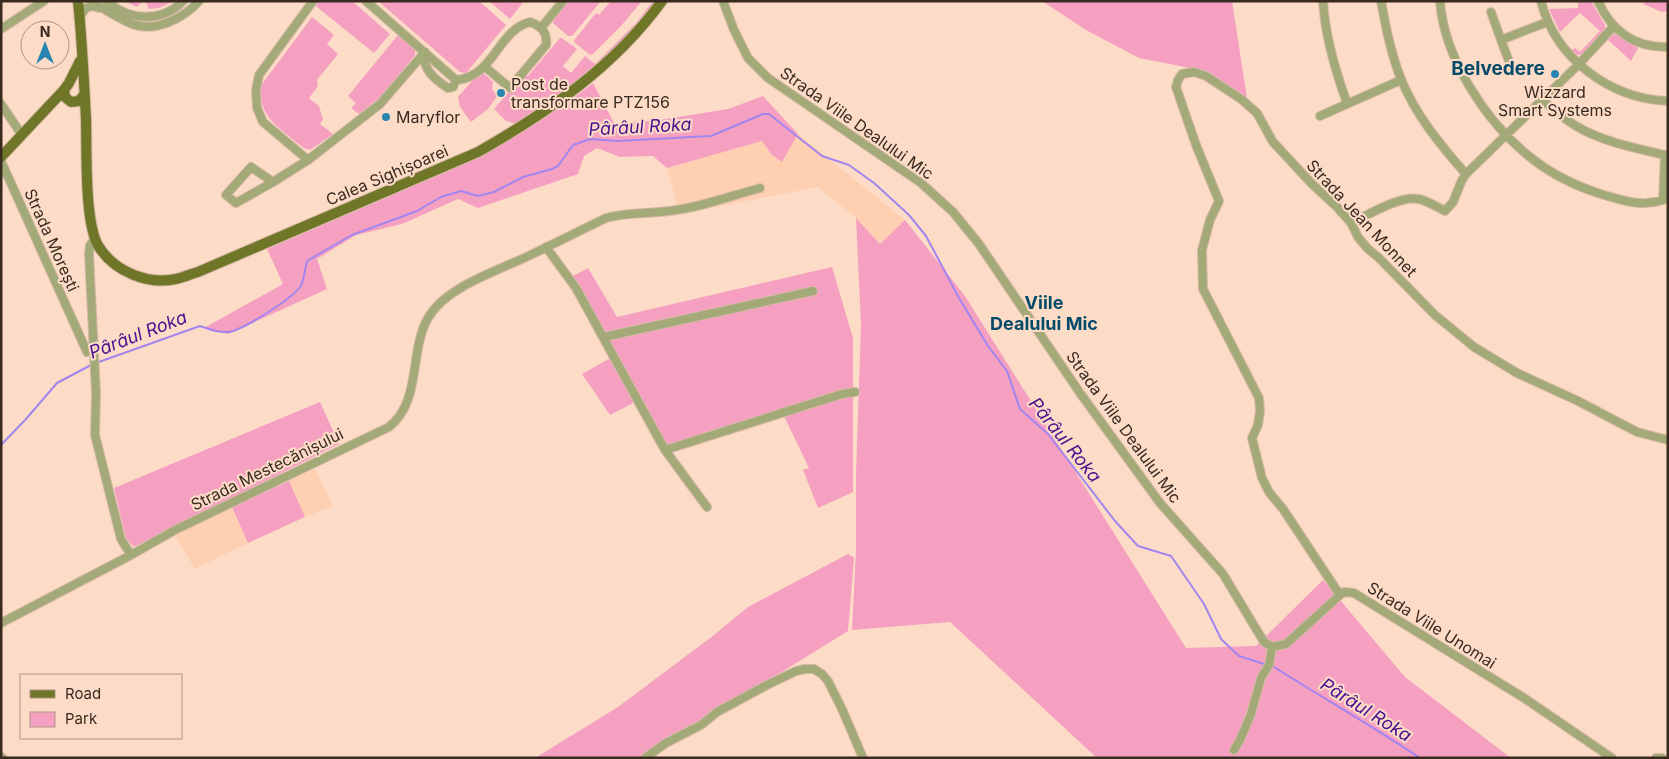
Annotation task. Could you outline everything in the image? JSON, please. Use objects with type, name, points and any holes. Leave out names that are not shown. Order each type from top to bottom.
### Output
[{"type":"main road","points":[[78,1],[86,116],[89,205],[95,239]]},
{"type":"main road","name":"Calea Sighișoarei","points":[[95,239],[104,253],[119,267],[135,276],[155,280],[176,279],[265,244],[442,169],[518,130],[577,89],[602,68],[632,39],[662,1]]},
{"type":"main road","points":[[81,58],[67,86],[65,97],[86,116]]},
{"type":"main road","points":[[1,157],[46,108],[67,86],[77,82],[83,91],[82,98],[53,104],[46,108]]},
{"type":"street","points":[[1,29],[44,1]]},
{"type":"street","points":[[90,1],[139,17],[152,17],[164,14],[177,8],[183,1]]},
{"type":"street","points":[[79,18],[86,8],[106,5],[133,25],[149,26],[166,23],[180,17],[192,9],[199,1]]},
{"type":"street","points":[[308,160],[263,122],[257,108],[256,90],[259,75],[312,1]]},
{"type":"street","points":[[366,1],[456,80],[466,79],[484,66],[522,24],[530,22],[545,32],[547,38],[546,45],[510,88],[484,66]]},
{"type":"street","points":[[541,28],[563,1]]},
{"type":"street","name":"Strada Viile Dealului Mic","points":[[723,1],[734,30],[748,58],[768,78],[921,183],[953,212],[980,244],[1080,393],[1160,503],[1223,574],[1264,642],[1272,647]]},
{"type":"street","points":[[1323,1],[1330,48],[1337,76],[1347,103]]},
{"type":"street","points":[[1381,1],[1386,28],[1402,80],[1415,106],[1430,129],[1466,174]]},
{"type":"street","points":[[1440,1],[1449,41],[1465,78],[1482,105],[1507,136],[1531,158],[1560,177],[1595,192],[1633,204],[1652,204],[1664,200],[1665,155],[1626,146],[1590,133],[1575,126],[1542,100]]},
{"type":"street","points":[[1542,1],[1547,22],[1564,50],[1578,65],[1620,91],[1651,100],[1668,101]]},
{"type":"street","points":[[1598,1],[1613,27],[1633,40],[1654,48],[1668,48]]},
{"type":"street","points":[[1491,12],[1512,69]]},
{"type":"street","points":[[1501,40],[1547,22]]},
{"type":"street","points":[[1351,223],[1382,208],[1411,199],[1418,199],[1445,211],[1453,202],[1466,174],[1578,65],[1613,27]]},
{"type":"street","points":[[425,52],[423,58],[425,66],[442,84],[448,88],[453,87],[456,80]]},
{"type":"street","points":[[273,182],[251,167],[226,195],[236,203],[273,182],[308,160],[380,104],[425,52]]},
{"type":"street","name":"Strada Jean Monnet","points":[[1182,74],[1194,72],[1206,76],[1241,98],[1257,113],[1273,142],[1351,223],[1358,237],[1367,248],[1435,315],[1474,346],[1517,373],[1578,401],[1637,432],[1668,440]]},
{"type":"street","name":"Strada Viile Unomai","points":[[1182,74],[1176,87],[1196,145],[1219,201],[1210,220],[1202,250],[1202,289],[1259,398],[1258,424],[1252,438],[1262,478],[1269,492],[1283,509],[1340,595],[1344,592],[1354,593],[1524,698],[1612,758]]},
{"type":"street","points":[[1320,116],[1402,80]]},
{"type":"street","points":[[1,104],[22,135]]},
{"type":"street","name":"Strada Morești","points":[[1,161],[87,352]]},
{"type":"street","name":"Strada Mestecănișului","points":[[1,623],[183,526],[388,427],[402,414],[428,318],[453,293],[463,287],[606,218],[685,208],[760,188]]},
{"type":"street","points":[[95,239],[90,245],[89,254],[96,393],[95,435],[121,539],[131,555]]},
{"type":"street","points":[[546,247],[568,275],[665,450],[707,507]]},
{"type":"street","points":[[604,337],[814,291]]},
{"type":"street","points":[[78,330],[92,326]]},
{"type":"street","points":[[665,450],[855,392]]},
{"type":"street","points":[[1234,750],[1251,714],[1261,678],[1269,665],[1272,647],[1286,644],[1340,595]]},
{"type":"street","points":[[645,758],[666,743],[701,725],[717,712],[767,685],[796,671],[805,669],[814,669],[822,674],[828,682],[863,758]]},
{"type":"street","points":[[1656,758],[1662,758]]},
{"type":"shaded area","points":[[798,134],[905,220],[880,244],[856,218],[818,187],[680,214],[667,168],[762,141],[772,155],[782,162]]},
{"type":"shaded area","points":[[315,469],[333,506],[305,517],[289,481]]},
{"type":"shaded area","points":[[232,507],[248,543],[195,569],[175,536]]},
{"type":"green space","points":[[124,1],[174,1],[159,8],[149,9],[146,3],[141,3],[137,7]]},
{"type":"green space","points":[[319,1],[352,1],[390,34],[374,53],[317,7],[316,5]]},
{"type":"green space","points":[[378,1],[479,1],[506,25],[466,73],[460,72]]},
{"type":"green space","points":[[489,1],[524,1],[510,19]]},
{"type":"green space","points":[[569,1],[601,1],[572,36],[568,36],[553,23],[553,20]]},
{"type":"green space","points":[[611,1],[642,1],[621,26],[590,55],[574,42],[575,39],[596,13],[599,15]]},
{"type":"green space","points":[[653,1],[655,1],[618,46],[586,76],[561,95],[516,124],[506,121],[494,109],[524,74],[528,76],[560,38],[577,49],[563,66],[571,73],[585,56],[595,64],[636,23]]},
{"type":"green space","points":[[1042,1],[1232,1],[1247,98],[1205,71],[1139,58],[1086,30]]},
{"type":"green space","points":[[1578,1],[1591,1],[1605,25],[1605,30],[1582,54],[1577,55],[1572,50],[1575,48],[1580,52],[1600,31],[1580,13],[1560,32],[1549,9],[1578,8]]},
{"type":"green space","points":[[1646,1],[1668,1],[1668,11],[1662,12],[1643,4]]},
{"type":"green space","points":[[312,17],[334,35],[327,44],[338,54],[317,80],[318,86],[309,98],[319,106],[323,120],[320,124],[333,134],[310,150],[304,148],[272,121],[262,105],[261,95],[262,84]]},
{"type":"green space","points":[[1613,34],[1619,35],[1638,48],[1631,61],[1607,39]]},
{"type":"green space","points":[[398,35],[415,50],[415,55],[383,95],[359,114],[351,108],[356,103],[348,96]]},
{"type":"green space","points":[[481,71],[493,82],[492,90],[498,95],[488,109],[471,122],[460,107],[458,97]]},
{"type":"green space","points":[[593,83],[614,123],[660,120],[728,109],[763,96],[798,134],[782,162],[772,155],[762,141],[667,168],[653,156],[620,157],[597,148],[584,156],[578,174],[478,208],[458,199],[402,224],[356,235],[317,259],[327,289],[228,334],[204,328],[283,284],[267,249],[480,157],[538,122]]},
{"type":"green space","points":[[856,218],[880,244],[905,220],[965,296],[1186,648],[1256,646],[1323,580],[1405,677],[1511,758],[1097,758],[950,622],[852,630],[856,550],[856,474],[861,325]]},
{"type":"green space","points":[[832,267],[853,338],[853,492],[818,508],[803,470],[809,468],[781,410],[666,445],[641,399],[610,415],[582,374],[616,355],[573,276],[588,268],[617,317]]},
{"type":"green space","points":[[320,402],[339,444],[134,547],[126,538],[114,488]]},
{"type":"green space","points":[[289,481],[305,517],[248,543],[232,507]]},
{"type":"green space","points":[[848,554],[854,558],[848,631],[643,758],[535,758],[618,707],[748,607]]},
{"type":"waterway","name":"Pârâul Roka","points":[[96,363],[200,326],[223,332],[234,331],[243,327],[287,299],[300,287],[307,261],[352,235],[417,211],[441,197],[461,191],[478,196],[494,192],[523,177],[552,169],[558,166],[573,145],[590,139],[617,141],[711,136],[763,114],[769,114],[822,156],[849,165],[874,183],[909,215],[926,236],[959,298],[988,346],[1007,371],[1020,409],[1048,434],[1115,521],[1138,546],[1171,556],[1204,604],[1221,639],[1239,656],[1264,664]]},
{"type":"waterway","name":"Pârâul Roka","points":[[1,445],[57,383],[91,365]]},
{"type":"waterway","name":"Pârâul Roka","points":[[1274,667],[1420,758]]},
{"type":"place","name":"Wizzard Smart Systems","points":[[1555,74]]},
{"type":"place","name":"Post de transformare PTZ156","points":[[501,93]]},
{"type":"place","name":"Maryflor","points":[[386,117]]},
{"type":"district","name":"Belvedere","points":[[1498,68]]},
{"type":"district","name":"Viile Dealului Mic","points":[[1044,313]]}]
